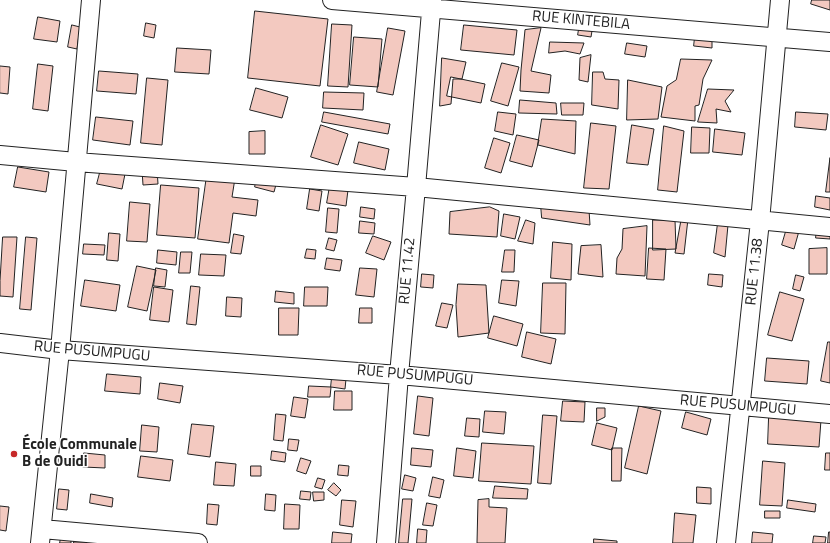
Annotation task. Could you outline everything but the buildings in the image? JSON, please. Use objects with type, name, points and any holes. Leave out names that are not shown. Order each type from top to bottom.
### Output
[{"type":"street","points":[[91,0],[60,350],[41,536],[198,543]]},
{"type":"street","name":"RUE KINTEBILA","points":[[332,0],[431,4],[830,42]]},
{"type":"street","name":"RUE 11.38","points":[[726,543],[760,220],[780,0]]},
{"type":"street","name":"RUE 11.42","points":[[386,543],[431,4]]},
{"type":"street","points":[[0,155],[416,187],[830,227]]},
{"type":"street","name":"RUE PUSUMPUGU","points":[[0,343],[60,350],[399,374],[830,414]]},
{"type":"place","name":"École Communale B de Ouidi","points":[[14,454]]}]
